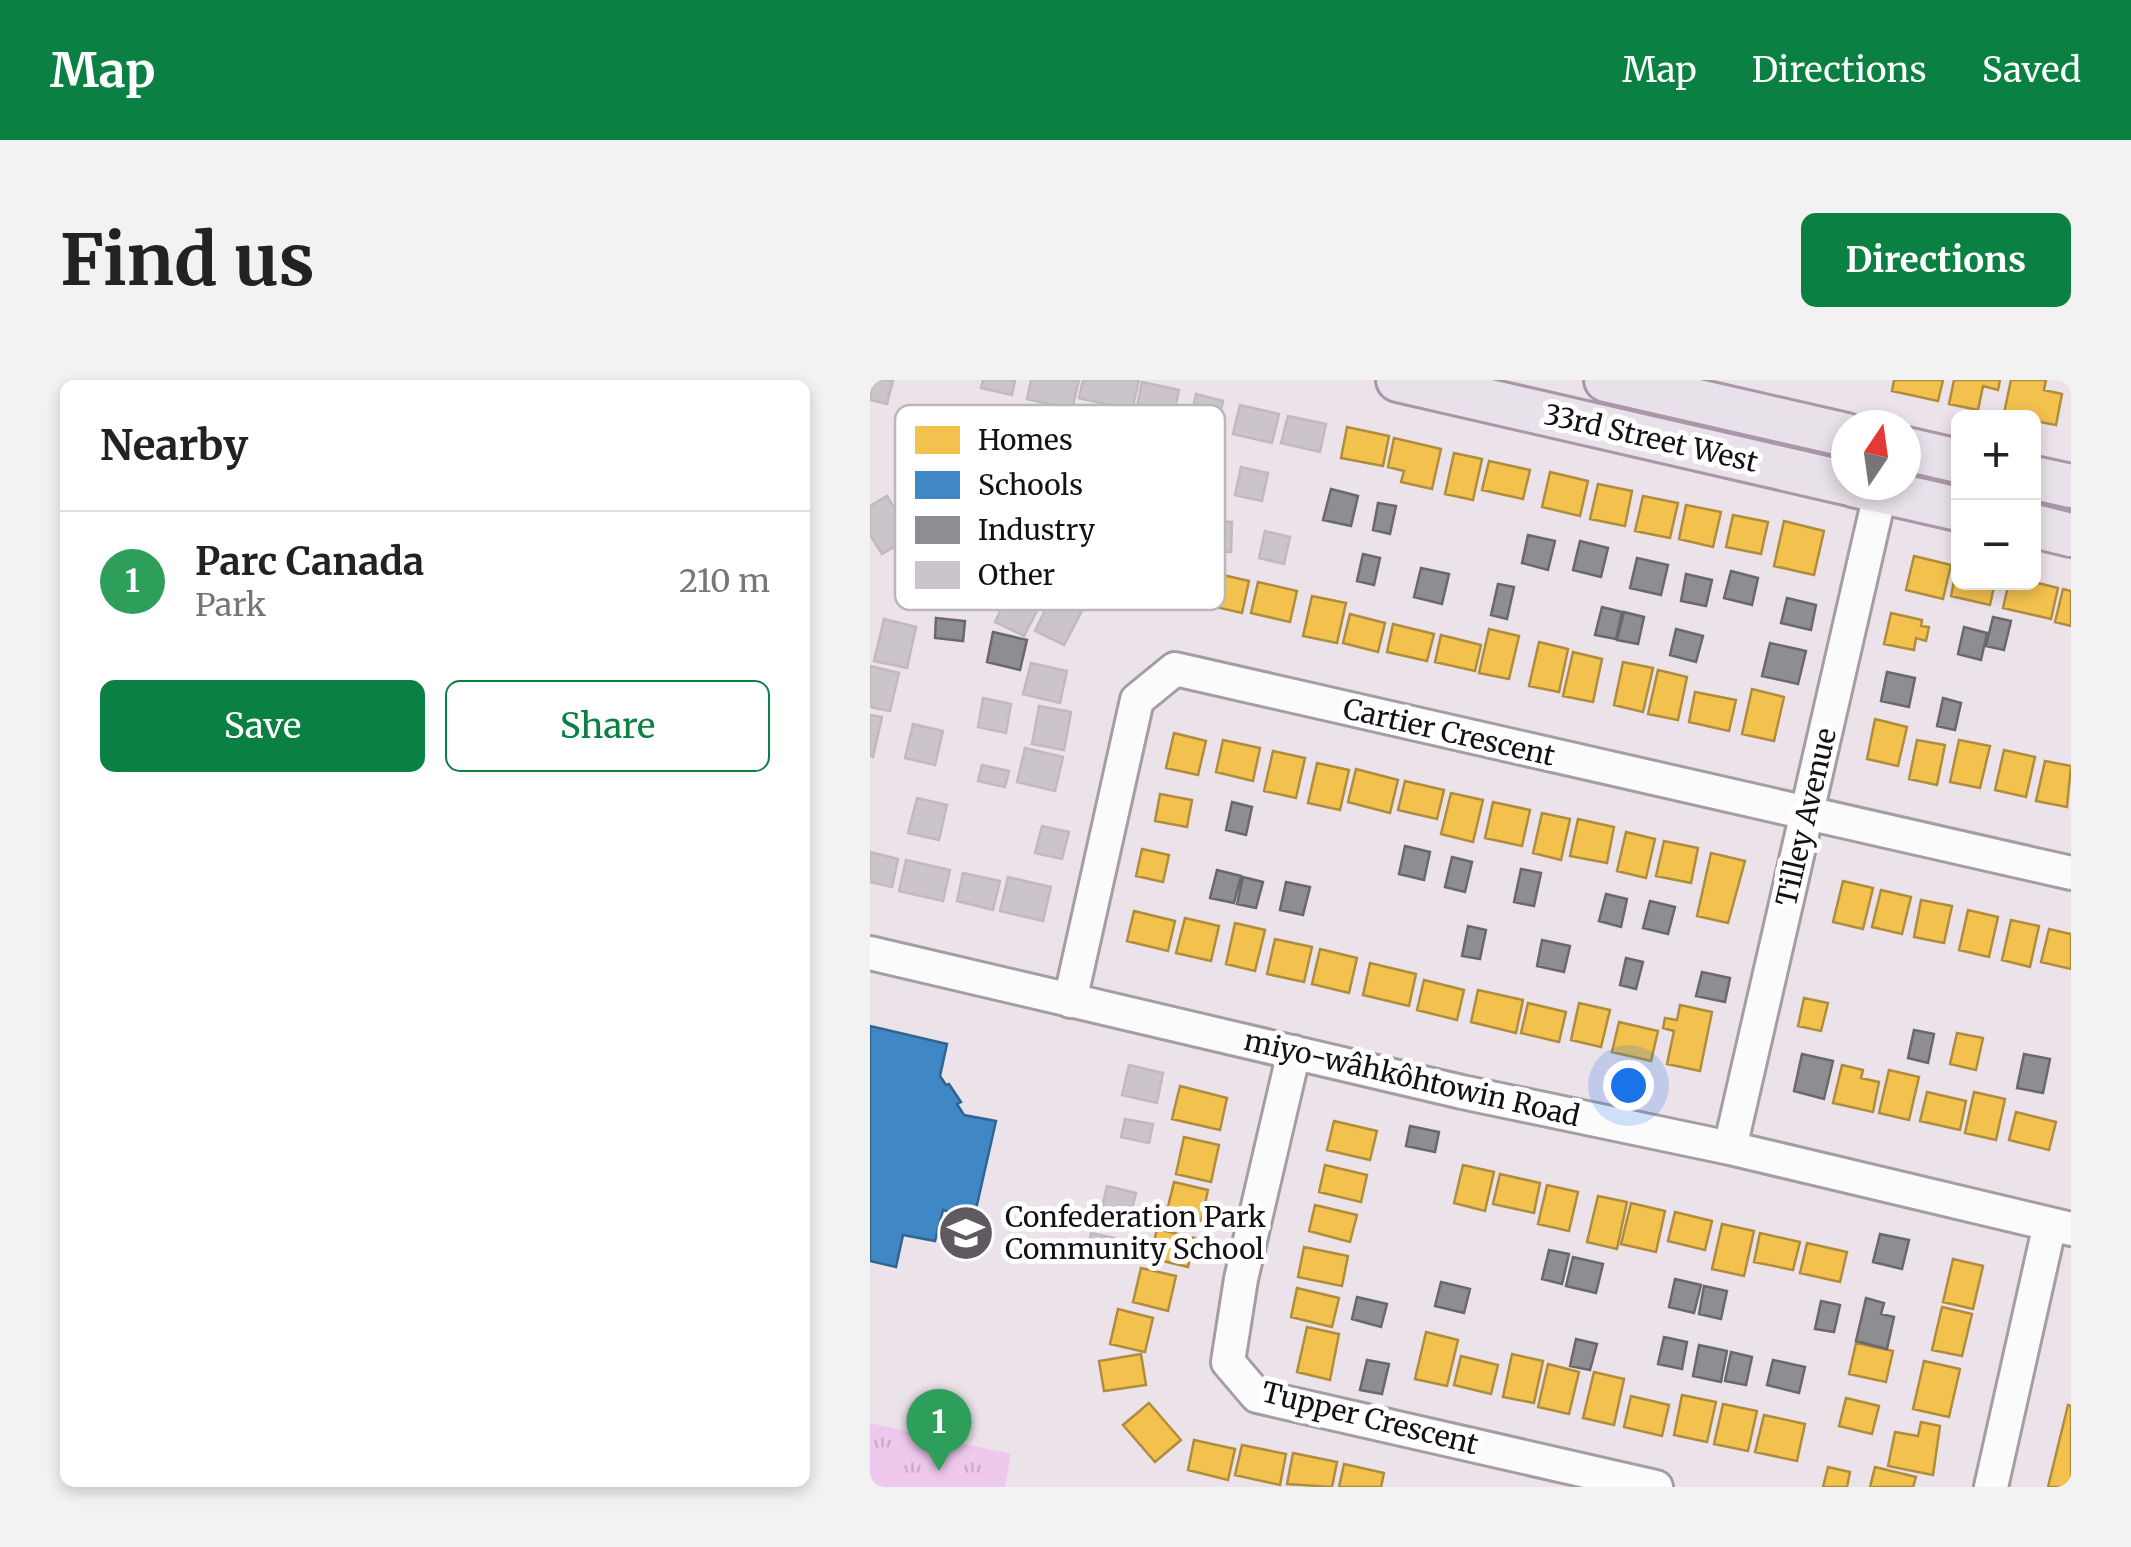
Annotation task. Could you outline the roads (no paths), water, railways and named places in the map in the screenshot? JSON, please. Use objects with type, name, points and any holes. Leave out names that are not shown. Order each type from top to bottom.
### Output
[{"type":"main road","name":"33rd Street West","points":[[1398,380],[1831,478]]},
{"type":"main road","name":"33rd Street West","points":[[1606,380],[1831,432]]},
{"type":"main road","points":[[1921,452],[1951,459]]},
{"type":"main road","points":[[2041,480],[2071,486]]},
{"type":"main road","name":"33rd Street West","points":[[1921,500],[1951,507]]},
{"type":"main road","points":[[2041,528],[2071,535]]},
{"type":"street","name":"Tilley Avenue","points":[[1730,1148],[1807,814],[1863,500]]},
{"type":"street","name":"Cartier Crescent","points":[[1070,1000],[1137,700],[1174,669],[2071,873]]},
{"type":"street","name":"miyo-wâhkôhtowin Road","points":[[870,953],[2061,1227]]},
{"type":"street","name":"Tupper Crescent","points":[[1294,1052],[1241,1279],[1228,1362],[1256,1396],[1656,1487]]},
{"type":"street","points":[[1991,1487],[2061,1227]]},
{"type":"place","name":"Confederation Park Community School","points":[[966,1233]]},
{"type":"place","name":"Parc Canada","points":[[939,1471]]}]
